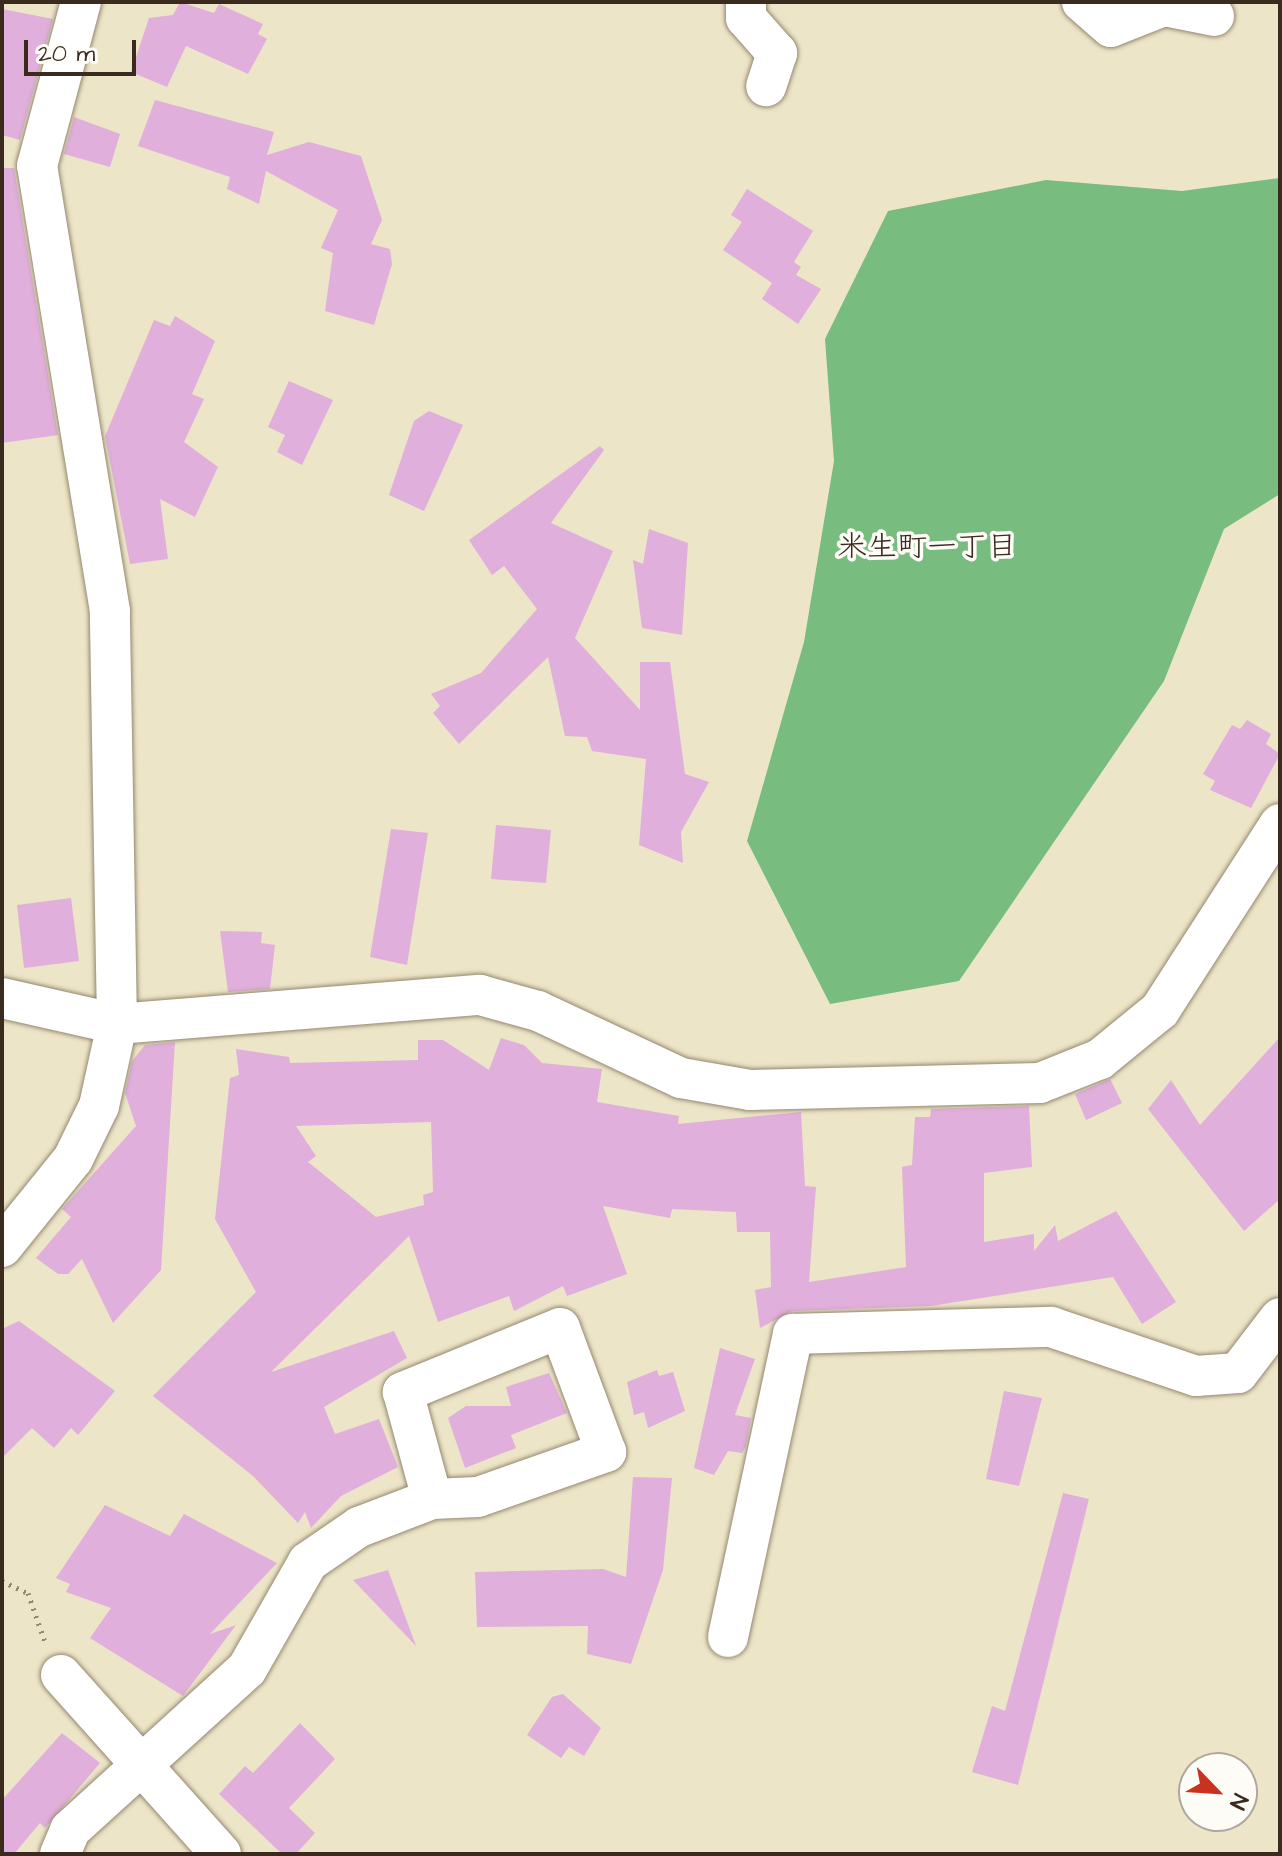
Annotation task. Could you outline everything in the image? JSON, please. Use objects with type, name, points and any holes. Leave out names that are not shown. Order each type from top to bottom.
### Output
[{"type":"street","points":[[2,1247],[73,1159],[99,1106],[117,1024],[110,611],[37,166],[81,2]]},
{"type":"street","points":[[746,2],[746,18],[777,53],[766,86]]},
{"type":"street","points":[[1082,2],[1111,27],[1164,6],[1214,16]]},
{"type":"street","points":[[2,998],[117,1024],[480,995],[538,1011],[681,1078],[750,1090],[1040,1083],[1100,1059],[1160,1010],[1280,824]]},
{"type":"street","points":[[728,1637],[793,1334],[1051,1327],[1196,1376],[1238,1373],[1280,1318]]},
{"type":"street","points":[[60,1854],[70,1830],[247,1669],[308,1562],[359,1527],[432,1499],[478,1497],[606,1452],[560,1328],[403,1392],[432,1499]]},
{"type":"street","points":[[61,1675],[221,1854]]},
{"type":"path","points":[[2,1581],[28,1593],[61,1675]]},
{"type":"green space","points":[[1280,178],[1280,494],[1224,529],[1164,681],[959,981],[830,1004],[747,841],[804,642],[834,461],[825,339],[888,211],[1046,180],[1182,191]]},
{"type":"building","points":[[180,2],[214,13],[219,4],[263,24],[258,34],[267,39],[248,74],[186,46],[167,87],[131,72],[149,18],[173,15]]},
{"type":"building","points":[[2,9],[53,19],[20,140],[2,135]]},
{"type":"building","points":[[155,100],[274,132],[267,155],[309,142],[361,156],[382,220],[371,244],[390,249],[392,264],[374,325],[325,311],[333,253],[321,248],[338,210],[266,171],[259,204],[227,189],[230,177],[138,146]]},
{"type":"building","points":[[74,117],[120,134],[110,167],[64,154]]},
{"type":"building","points":[[2,168],[14,168],[58,435],[2,443]]},
{"type":"building","points":[[747,189],[813,231],[794,262],[801,267],[796,275],[821,289],[798,324],[762,299],[772,283],[723,250],[742,222],[731,215]]},
{"type":"building","points":[[175,316],[215,341],[192,394],[204,399],[184,442],[218,467],[195,517],[160,499],[168,559],[130,564],[105,436],[154,320],[170,326]]},
{"type":"building","points":[[289,381],[333,400],[302,465],[277,452],[285,435],[268,427]]},
{"type":"building","points":[[429,411],[463,425],[424,511],[389,495],[414,421]]},
{"type":"building","points":[[600,446],[604,450],[551,523],[613,551],[575,638],[640,710],[640,662],[670,662],[685,774],[709,782],[681,832],[683,863],[639,845],[646,759],[592,751],[587,737],[565,736],[548,657],[459,744],[433,713],[440,706],[431,694],[481,673],[537,609],[504,566],[492,575],[469,540]]},
{"type":"building","points":[[649,529],[688,543],[682,635],[642,628],[633,560],[643,564]]},
{"type":"building","points":[[1247,720],[1271,734],[1266,744],[1280,754],[1251,808],[1210,790],[1215,781],[1203,774],[1232,725],[1240,729]]},
{"type":"building","points":[[496,825],[551,830],[546,883],[491,879]]},
{"type":"building","points":[[391,829],[428,833],[407,965],[370,957]]},
{"type":"building","points":[[71,898],[79,961],[24,968],[17,905]]},
{"type":"building","points":[[220,931],[262,932],[261,943],[275,945],[270,989],[228,992]]},
{"type":"building","points":[[1280,1037],[1280,1199],[1244,1231],[1148,1109],[1171,1080],[1200,1125]]},
{"type":"building","points":[[501,1038],[524,1045],[542,1063],[602,1069],[597,1102],[679,1116],[678,1124],[801,1112],[805,1186],[816,1187],[809,1282],[906,1267],[902,1167],[912,1165],[915,1117],[930,1117],[931,1109],[1029,1106],[1032,1167],[984,1173],[984,1242],[1034,1234],[1034,1251],[1055,1225],[1058,1241],[1116,1211],[1176,1302],[1142,1324],[1113,1277],[931,1306],[792,1311],[760,1328],[755,1290],[771,1287],[770,1232],[737,1232],[736,1212],[672,1209],[670,1218],[603,1206],[627,1274],[567,1296],[563,1286],[514,1311],[509,1296],[438,1322],[409,1236],[271,1372],[394,1331],[407,1358],[324,1407],[335,1434],[379,1419],[398,1467],[341,1496],[311,1528],[305,1512],[298,1523],[253,1476],[153,1396],[256,1292],[215,1219],[230,1078],[239,1075],[236,1049],[289,1057],[290,1063],[418,1060],[418,1040],[443,1040],[489,1070]],"holes":[[[431,1122],[433,1192],[423,1195],[424,1205],[376,1217],[308,1162],[316,1156],[296,1126]]]},
{"type":"building","points":[[175,1042],[161,1270],[113,1323],[82,1259],[68,1274],[58,1274],[36,1258],[71,1217],[62,1209],[136,1126],[125,1093],[132,1061],[145,1045]]},
{"type":"building","points":[[1110,1079],[1122,1103],[1086,1120],[1075,1094]]},
{"type":"building","points":[[19,1321],[115,1391],[78,1435],[71,1428],[54,1448],[32,1428],[2,1458],[2,1329]]},
{"type":"building","points":[[720,1348],[755,1359],[735,1415],[751,1418],[746,1446],[742,1453],[728,1451],[714,1475],[694,1468]]},
{"type":"building","points":[[657,1370],[659,1376],[673,1372],[685,1411],[648,1428],[644,1412],[634,1415],[627,1382]]},
{"type":"building","points":[[549,1373],[567,1413],[511,1435],[516,1448],[465,1468],[448,1418],[466,1406],[511,1406],[506,1387]]},
{"type":"building","points":[[1004,1391],[1042,1398],[1019,1486],[986,1479]]},
{"type":"building","points":[[633,1477],[672,1478],[663,1570],[631,1664],[587,1654],[588,1626],[477,1627],[475,1572],[603,1569],[626,1577]]},
{"type":"building","points":[[1063,1493],[1089,1499],[1018,1785],[972,1772],[992,1706],[1005,1711]]},
{"type":"building","points":[[105,1505],[170,1536],[184,1514],[277,1563],[210,1634],[236,1625],[183,1696],[90,1638],[111,1608],[66,1592],[70,1584],[56,1578]]},
{"type":"building","points":[[388,1570],[416,1646],[353,1580]]},
{"type":"building","points":[[563,1694],[601,1728],[584,1756],[569,1747],[561,1758],[527,1735],[552,1697]]},
{"type":"building","points":[[300,1723],[335,1759],[289,1808],[315,1833],[296,1854],[282,1854],[219,1794],[245,1766],[253,1773]]},
{"type":"building","points":[[62,1733],[100,1763],[45,1828],[40,1823],[14,1854],[2,1854],[2,1800]]},
{"type":"district","name":"米生町一丁目","points":[[927,547]]}]
